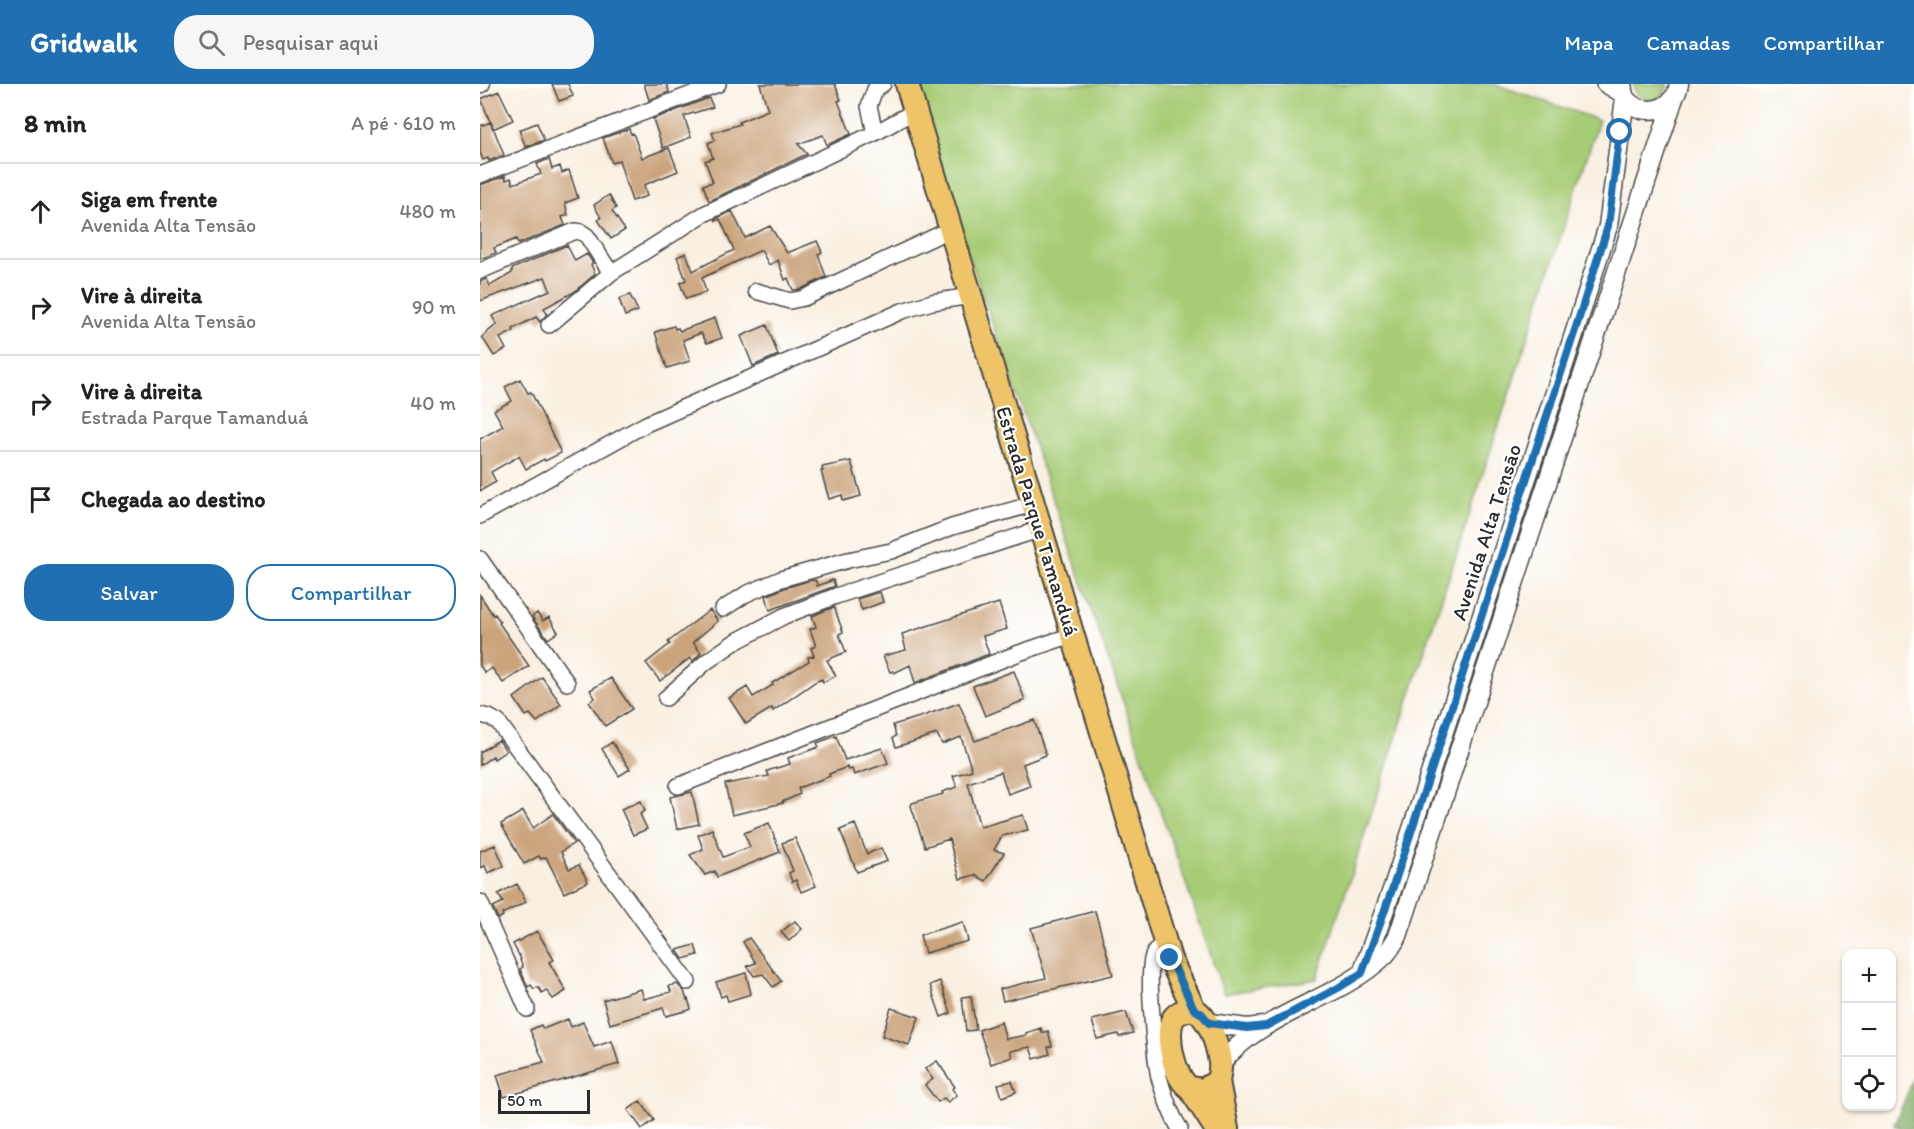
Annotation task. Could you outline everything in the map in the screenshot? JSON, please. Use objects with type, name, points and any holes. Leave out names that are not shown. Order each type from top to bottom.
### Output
[{"type":"main road","name":"Estrada Parque Tamanduá","points":[[907,84],[1167,950],[1201,1016],[1219,1073]]},
{"type":"main road","name":"Estrada Parque Tamanduá","points":[[1167,950],[1173,1019],[1170,1035],[1172,1055],[1180,1076],[1189,1087]]},
{"type":"main road","points":[[1173,1019],[1182,1010],[1201,1016]]},
{"type":"main road","points":[[1189,1087],[1203,1090],[1219,1073]]},
{"type":"main road","points":[[1219,1073],[1227,1129]]},
{"type":"main road","points":[[1189,1087],[1216,1129]]},
{"type":"street","points":[[480,175],[718,84]]},
{"type":"street","points":[[875,133],[869,106],[875,89],[883,84]]},
{"type":"street","points":[[1604,84],[1624,93],[1640,109],[1650,111],[1659,110],[1677,91]]},
{"type":"street","name":"Avenida Alta Tensāo","points":[[1219,1073],[1240,1042],[1362,973],[1385,954],[1398,936],[1677,91]]},
{"type":"street","name":"Avenida Alta Tensāo","points":[[1362,973],[1393,887],[1608,226],[1624,93]]},
{"type":"street","points":[[549,325],[611,273],[704,214],[875,133],[915,111]]},
{"type":"street","points":[[756,291],[790,301],[804,298],[951,229]]},
{"type":"street","points":[[480,271],[575,231],[586,236],[611,273]]},
{"type":"street","points":[[480,516],[646,424],[902,311],[932,302],[971,296]]},
{"type":"street","points":[[723,609],[746,594],[781,579],[848,560],[891,551],[952,527],[1033,504]]},
{"type":"street","points":[[666,698],[706,662],[735,642],[784,616],[836,596],[1041,530]]},
{"type":"street","points":[[480,559],[567,683]]},
{"type":"street","points":[[678,786],[1019,653],[1072,635]]},
{"type":"street","points":[[480,715],[498,722],[688,982]]},
{"type":"street","points":[[480,902],[527,1009]]},
{"type":"street","points":[[1167,950],[1156,949],[1152,957],[1149,978],[1158,1074],[1167,1102],[1180,1129]]},
{"type":"street","name":"Avenida Alta Tensāo","points":[[1201,1016],[1247,1028],[1266,1026]]},
{"type":"green space","points":[[917,84],[1494,84],[1599,120],[1317,979],[1224,994],[967,250]]},
{"type":"green space","points":[[1633,84],[1668,85],[1663,96],[1652,100],[1639,95]]},
{"type":"green space","points":[[1914,1078],[1914,1129],[1904,1129],[1894,1125]]},
{"type":"building","points":[[552,84],[568,84],[573,96],[559,101]]},
{"type":"building","points":[[644,84],[667,84],[669,92],[649,100]]},
{"type":"building","points":[[760,84],[835,84],[841,100],[838,101],[851,134],[827,145],[823,135],[798,144],[807,154],[709,201],[703,185],[713,182],[705,161],[713,158],[708,143],[715,140],[712,133],[740,124],[739,122],[768,110]]},
{"type":"building","points":[[499,91],[513,120],[493,129],[481,99]]},
{"type":"building","points":[[709,98],[713,107],[684,116],[691,137],[663,148],[653,119]]},
{"type":"building","points":[[491,122],[504,155],[489,161],[488,158],[483,160],[480,152],[480,126]]},
{"type":"building","points":[[537,123],[544,140],[526,147],[519,130]]},
{"type":"building","points":[[629,129],[631,134],[633,133],[642,158],[669,148],[678,171],[644,185],[647,196],[632,201],[619,160],[612,163],[603,138]]},
{"type":"building","points":[[549,159],[552,169],[560,166],[562,173],[569,170],[578,198],[565,203],[568,215],[562,217],[565,225],[518,244],[516,239],[494,248],[496,253],[480,259],[480,185],[505,176],[506,180],[511,178],[513,184],[541,174],[537,164]]},
{"type":"building","points":[[609,195],[616,208],[612,211],[625,230],[611,239],[598,220],[601,218],[594,205]]},
{"type":"building","points":[[732,211],[745,238],[770,226],[787,253],[817,241],[822,252],[818,254],[826,277],[801,289],[793,290],[788,278],[785,280],[778,260],[769,265],[761,250],[702,278],[706,292],[686,299],[680,283],[686,280],[677,257],[686,253],[693,271],[734,250],[720,219],[716,221],[715,219]]},
{"type":"building","points":[[567,245],[575,261],[587,254],[593,263],[591,264],[595,274],[574,292],[544,308],[547,314],[540,322],[536,317],[500,338],[506,349],[494,356],[482,337],[497,324],[492,316],[550,290],[545,277],[480,301],[480,281],[487,279],[490,286],[512,273],[512,269]]},
{"type":"building","points":[[630,295],[638,311],[625,316],[619,299]]},
{"type":"building","points":[[715,318],[722,338],[707,343],[701,333],[683,340],[690,361],[667,368],[655,332],[674,326],[680,331]]},
{"type":"building","points":[[767,325],[778,355],[753,366],[741,336]]},
{"type":"building","points":[[520,379],[528,393],[531,392],[561,453],[526,469],[519,456],[491,472],[496,482],[480,491],[480,439],[503,426],[494,410],[512,401],[505,387]]},
{"type":"building","points":[[851,461],[861,496],[843,501],[842,495],[829,499],[821,471],[823,471],[822,467]]},
{"type":"building","points":[[811,580],[816,581],[817,586],[833,580],[835,586],[770,610],[766,596]]},
{"type":"building","points":[[880,592],[883,602],[862,610],[857,599]]},
{"type":"building","points":[[480,595],[529,666],[503,683],[492,668],[485,673],[480,666]]},
{"type":"building","points":[[999,603],[1007,629],[983,636],[989,654],[915,683],[910,665],[894,673],[890,672],[883,656],[906,650],[902,634]]},
{"type":"building","points":[[834,607],[843,632],[839,634],[846,652],[827,660],[836,676],[823,682],[822,679],[815,682],[773,711],[772,708],[746,724],[729,698],[747,687],[753,697],[809,661],[808,657],[814,656],[811,648],[816,646],[810,629],[816,627],[812,616]]},
{"type":"building","points":[[710,610],[718,621],[693,642],[701,653],[693,661],[690,658],[660,681],[646,663],[670,644],[668,642]]},
{"type":"building","points":[[537,613],[543,621],[549,617],[558,632],[548,639],[532,617]]},
{"type":"building","points":[[1014,671],[1025,700],[985,716],[973,686]]},
{"type":"building","points":[[542,677],[561,704],[537,722],[530,714],[526,716],[514,698]]},
{"type":"building","points":[[611,678],[632,709],[605,726],[589,702],[595,698],[590,690]]},
{"type":"building","points":[[959,703],[975,741],[1034,720],[1046,755],[1023,764],[1030,786],[1008,794],[1001,772],[968,783],[980,827],[1023,815],[1028,830],[1002,836],[994,850],[1004,853],[986,881],[975,875],[960,879],[949,839],[925,847],[911,806],[912,803],[943,794],[942,792],[957,787],[953,776],[972,770],[961,737],[942,744],[937,734],[896,747],[893,738],[896,736],[893,725]]},
{"type":"building","points":[[836,736],[845,760],[882,748],[888,763],[854,775],[852,769],[848,770],[847,767],[798,788],[800,794],[783,803],[732,815],[725,784],[769,776],[767,771],[790,764],[788,758],[819,747],[817,743]]},
{"type":"building","points":[[499,740],[506,751],[480,765],[480,752]]},
{"type":"building","points":[[612,742],[630,769],[619,776],[602,749]]},
{"type":"building","points":[[692,792],[699,824],[677,829],[670,797]]},
{"type":"building","points":[[641,801],[645,811],[640,814],[647,829],[633,835],[621,809]]},
{"type":"building","points":[[523,811],[533,828],[553,814],[574,843],[561,852],[569,869],[579,865],[588,882],[564,893],[546,857],[541,859],[539,856],[524,864],[501,824]]},
{"type":"building","points":[[769,823],[780,852],[717,877],[715,871],[705,875],[690,855],[703,849],[698,835],[712,829],[723,857],[750,847],[744,833]]},
{"type":"building","points":[[855,824],[867,854],[881,848],[887,861],[857,872],[840,830]]},
{"type":"building","points":[[795,838],[816,886],[801,892],[796,880],[792,882],[789,873],[793,871],[782,843]]},
{"type":"building","points":[[495,845],[504,866],[488,873],[485,866],[480,868],[480,851]]},
{"type":"building","points":[[517,884],[526,902],[502,914],[503,916],[498,919],[493,907],[503,902],[498,894]]},
{"type":"building","points":[[1095,911],[1113,975],[1003,1001],[1000,989],[1046,978],[1031,928]]},
{"type":"building","points":[[795,921],[802,929],[789,941],[781,932]]},
{"type":"building","points":[[963,922],[968,941],[925,953],[920,935]]},
{"type":"building","points":[[537,931],[554,960],[549,962],[566,991],[553,999],[546,990],[542,993],[538,987],[534,989],[531,985],[528,987],[520,969],[523,967],[521,959],[513,944]]},
{"type":"building","points":[[749,938],[781,981],[773,987],[763,974],[754,976],[747,966],[756,963],[743,942]]},
{"type":"building","points":[[695,945],[698,955],[683,959],[677,950]]},
{"type":"building","points":[[746,973],[751,994],[728,1001],[726,995],[721,997],[716,982]]},
{"type":"building","points":[[940,981],[951,1013],[941,1017],[930,985]]},
{"type":"building","points":[[677,984],[684,991],[691,1009],[666,1016],[663,1008],[610,1024],[603,1000],[641,989],[644,999],[671,992],[669,986]]},
{"type":"building","points":[[971,996],[976,1030],[966,1031],[962,997]]},
{"type":"building","points":[[891,1008],[919,1017],[909,1045],[882,1036]]},
{"type":"building","points":[[1126,1012],[1133,1033],[1097,1039],[1092,1020]]},
{"type":"building","points":[[568,1019],[571,1027],[583,1022],[594,1047],[612,1041],[619,1064],[504,1097],[497,1075],[544,1062],[530,1030],[541,1025],[543,1029]]},
{"type":"building","points":[[1001,1022],[1006,1039],[1027,1035],[1026,1033],[1041,1028],[1042,1033],[1048,1031],[1052,1046],[1048,1047],[1050,1054],[1034,1059],[1030,1047],[1010,1051],[1012,1057],[991,1064],[979,1030]]},
{"type":"building","points":[[937,1061],[955,1087],[952,1089],[957,1095],[948,1102],[944,1098],[938,1102],[925,1085],[933,1079],[925,1069]]},
{"type":"building","points":[[1012,1081],[1016,1092],[1002,1097],[998,1084]]},
{"type":"building","points":[[640,1101],[654,1120],[642,1129],[628,1110]]},
{"type":"route","points":[[1170,958],[1194,1009],[1202,1014],[1209,1023],[1247,1028],[1266,1026],[1362,973],[1393,887],[1608,226],[1620,132]]}]
